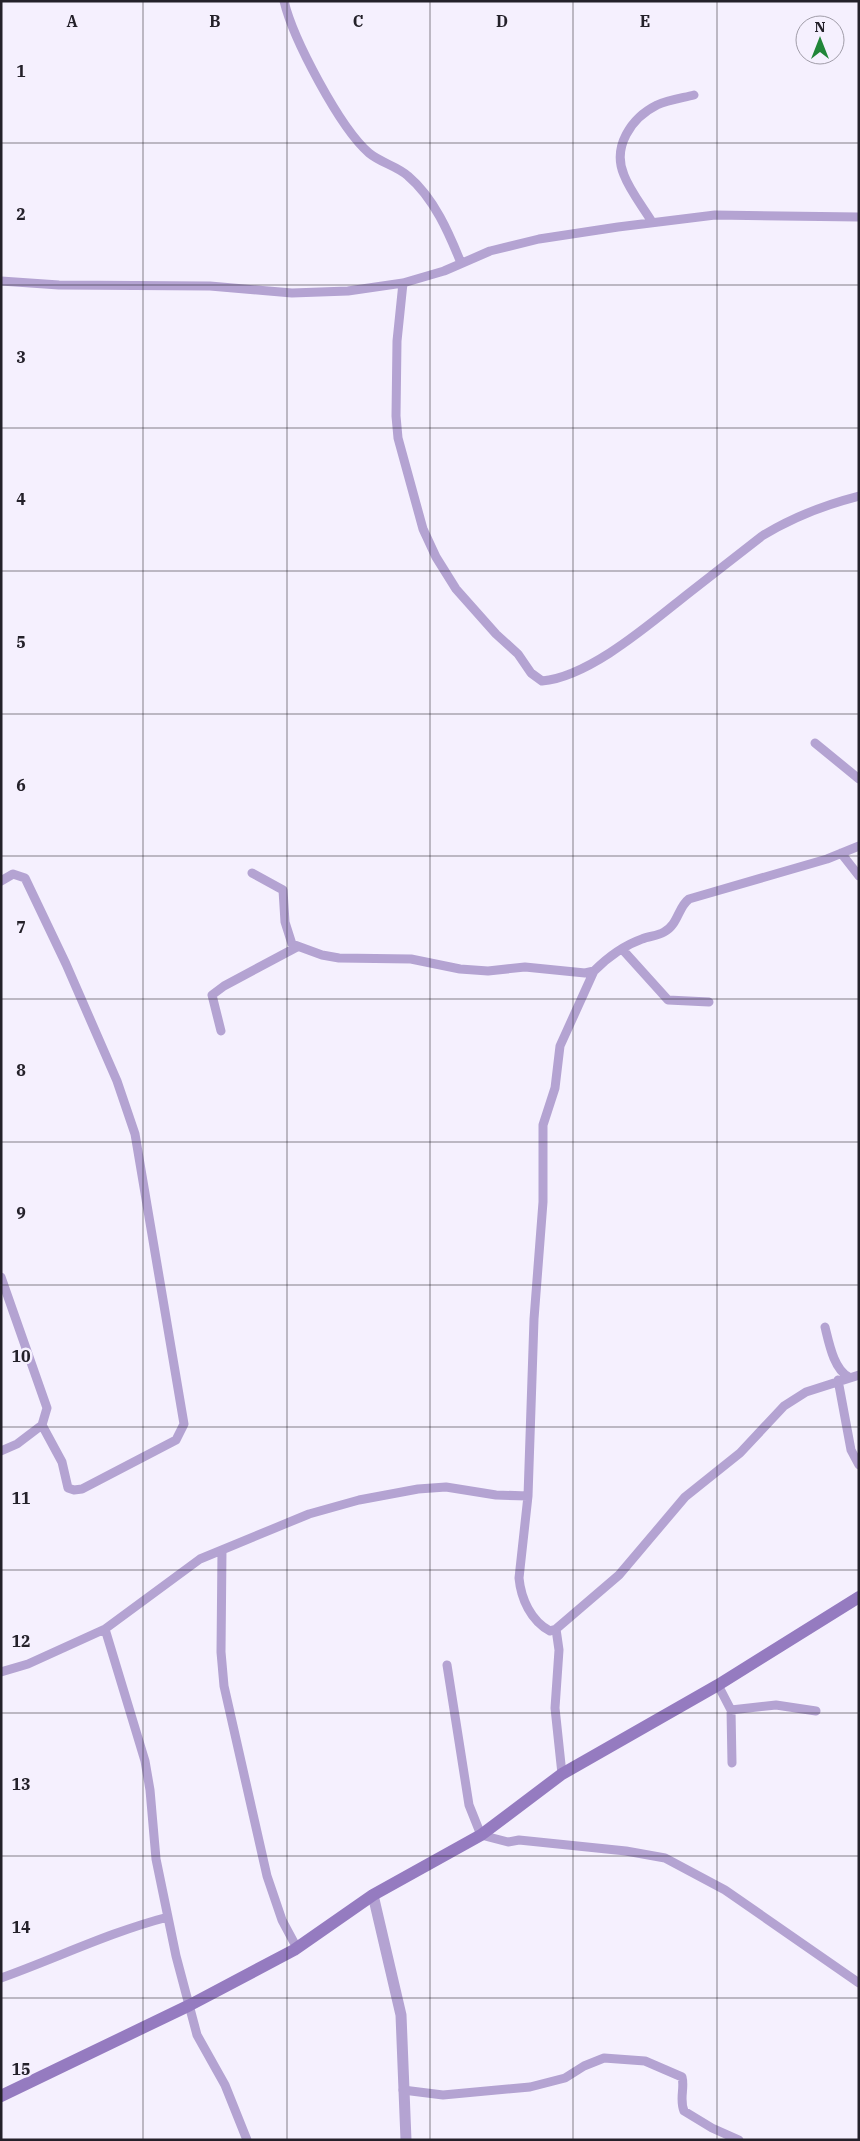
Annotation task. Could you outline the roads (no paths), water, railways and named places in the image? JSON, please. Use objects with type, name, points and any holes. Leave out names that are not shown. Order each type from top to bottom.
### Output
[{"type":"main road","points":[[1,2096],[190,2004],[297,1948],[373,1896],[481,1835],[562,1774],[718,1684],[859,1597]]},
{"type":"street","points":[[284,1],[297,36],[347,128],[370,153],[408,176],[430,201],[454,243],[461,263]]},
{"type":"street","points":[[652,222],[624,176],[620,162],[621,144],[625,134],[640,116],[657,105],[694,95]]},
{"type":"street","points":[[1,281],[59,285],[210,286],[292,293],[348,291],[403,283],[444,271],[490,251],[539,239],[652,222],[715,215],[859,217]]},
{"type":"street","points":[[403,283],[395,377],[396,416],[398,438],[422,529],[436,557],[456,589],[496,634],[518,654],[530,674],[542,681],[551,680],[586,666],[624,643],[762,536],[784,522],[817,508],[859,496]]},
{"type":"street","points":[[814,744],[859,779]]},
{"type":"street","points":[[859,846],[841,854],[689,898],[684,902],[670,927],[664,932],[641,939],[622,949],[603,961],[594,971],[560,1046],[554,1088],[544,1125],[543,1202],[534,1319],[528,1496],[519,1578],[520,1591],[536,1621],[550,1631],[556,1629],[618,1575],[685,1498],[740,1453],[784,1406],[806,1392],[838,1380],[859,1375]]},
{"type":"street","points":[[841,854],[859,876]]},
{"type":"street","points":[[252,873],[283,890],[285,922],[289,940],[297,947],[322,955],[339,958],[410,959],[478,971],[526,967],[585,973],[594,971]]},
{"type":"street","points":[[1,881],[13,874],[25,878],[66,964],[117,1081],[135,1134],[184,1424],[176,1440],[82,1489],[74,1490],[68,1488],[62,1462],[42,1425]]},
{"type":"street","points":[[221,1030],[212,995],[224,986],[297,947]]},
{"type":"street","points":[[622,949],[668,1000],[709,1002]]},
{"type":"street","points":[[1,1277],[47,1408],[42,1425],[17,1444],[1,1451]]},
{"type":"street","points":[[825,1327],[835,1359],[843,1374],[849,1377]]},
{"type":"street","points":[[838,1380],[851,1450],[859,1465]]},
{"type":"street","points":[[1,1672],[36,1661],[105,1629],[200,1559],[288,1522],[334,1506],[418,1489],[446,1486],[496,1495],[528,1496]]},
{"type":"street","points":[[222,1550],[221,1652],[224,1686],[267,1876],[282,1920],[297,1948]]},
{"type":"street","points":[[105,1629],[145,1761],[150,1790],[156,1859],[176,1956],[197,2035],[225,2085],[247,2140]]},
{"type":"street","points":[[556,1629],[559,1650],[555,1708],[562,1774]]},
{"type":"street","points":[[447,1665],[468,1805],[481,1835],[508,1842],[519,1840],[626,1851],[665,1858],[725,1890],[859,1983]]},
{"type":"street","points":[[718,1684],[731,1710],[732,1763]]},
{"type":"street","points":[[731,1710],[776,1705],[816,1711]]},
{"type":"street","points":[[373,1896],[401,2015],[406,2140]]},
{"type":"street","points":[[1,1978],[53,1960],[87,1944],[168,1917]]},
{"type":"street","points":[[403,2090],[443,2095],[530,2087],[565,2078],[595,2060],[629,2058],[645,2061],[682,2077],[681,2101],[684,2111],[712,2128],[739,2140]]}]
